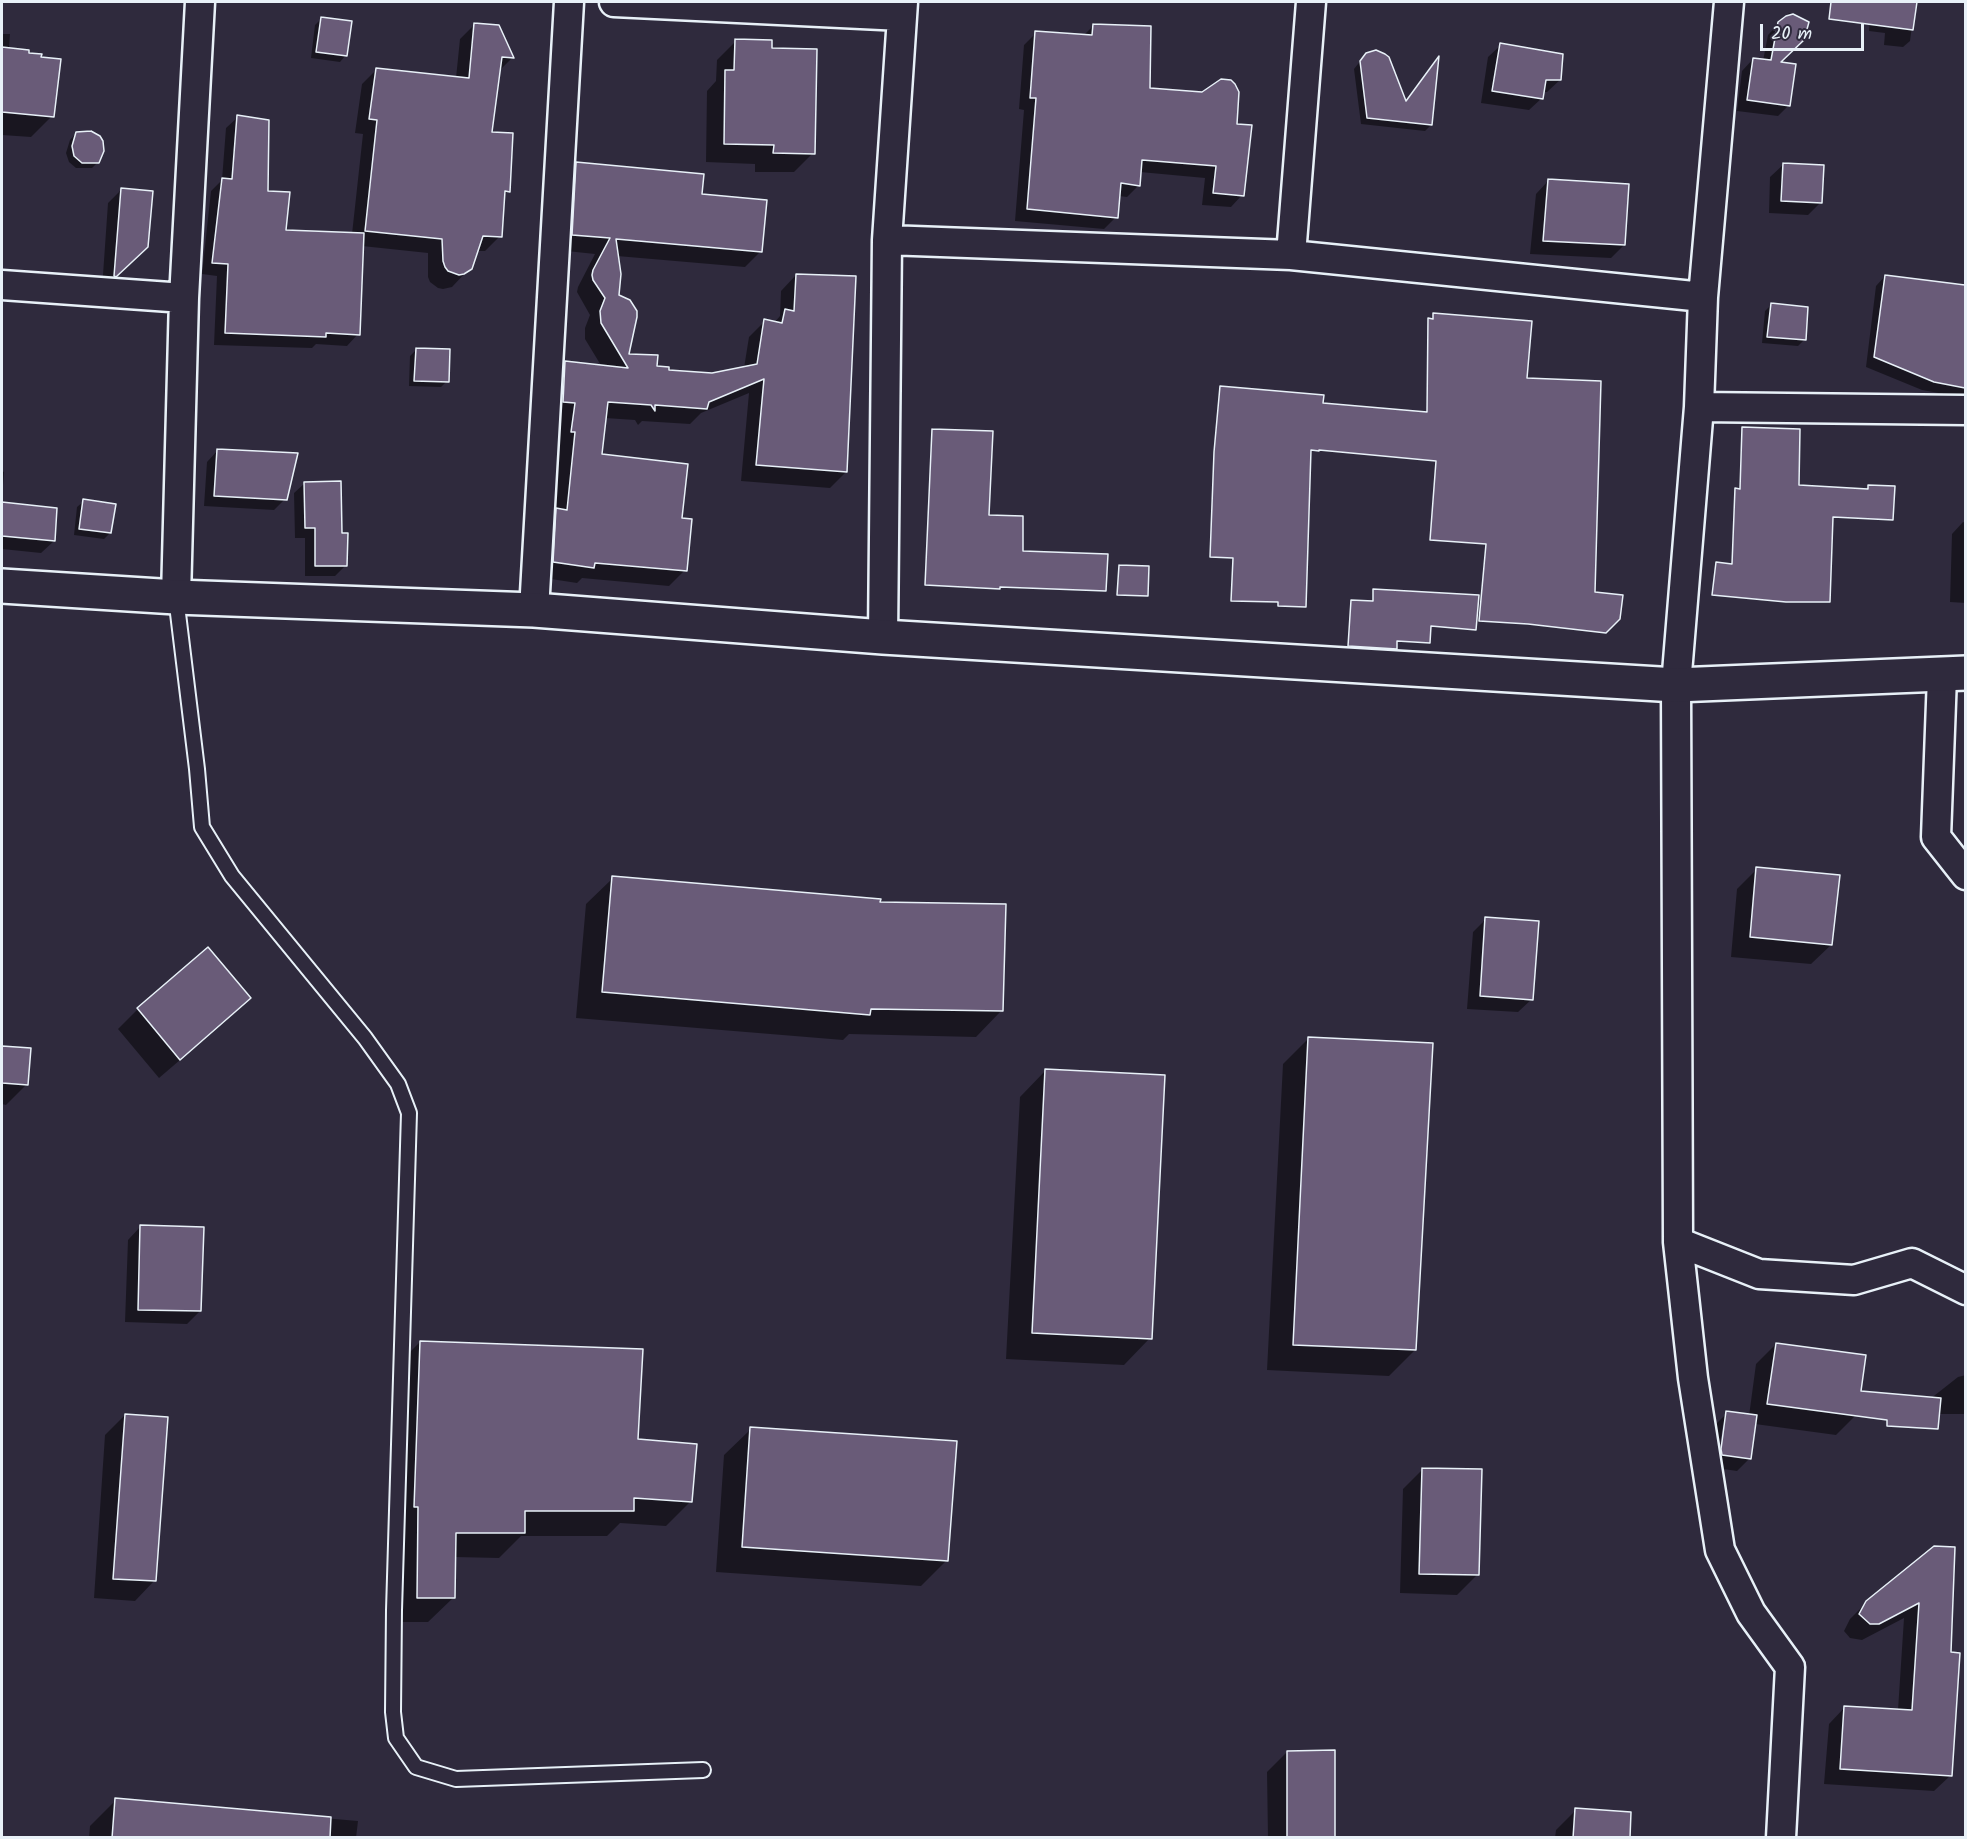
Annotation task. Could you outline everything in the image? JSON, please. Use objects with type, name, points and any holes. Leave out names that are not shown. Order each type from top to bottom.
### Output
[{"type":"highway","points":[[2,586],[176,597],[534,610],[884,637],[1676,685],[1954,674]]},
{"type":"street","points":[[176,597],[184,298],[200,2]]},
{"type":"street","points":[[534,610],[569,2]]},
{"type":"street","points":[[614,2],[902,9],[887,240],[884,637]]},
{"type":"street","points":[[1291,255],[1311,2]]},
{"type":"street","points":[[1728,2],[1703,297],[1699,407],[1676,685],[1678,1242],[1693,1378],[1720,1550],[1751,1613],[1790,1667],[1781,1838]]},
{"type":"street","points":[[887,240],[1291,255],[1703,297]]},
{"type":"street","points":[[2,285],[184,298]]},
{"type":"street","points":[[1699,407],[1965,410]]},
{"type":"street","points":[[1954,674],[1936,837],[1965,875]]},
{"type":"street","points":[[1678,1242],[1759,1274],[1854,1280],[1912,1263],[1965,1290]]},
{"type":"lane","points":[[176,597],[198,769],[202,827],[232,876],[365,1038],[398,1084],[409,1113],[394,1610],[393,1712],[396,1738],[416,1767],[456,1779],[703,1770]]},
{"type":"building","points":[[1831,2],[1917,2],[1913,30],[1829,19]]},
{"type":"building","points":[[1793,14],[1809,22],[1804,40],[1781,62],[1796,64],[1790,106],[1747,100],[1753,58],[1771,60],[1778,22]]},
{"type":"building","points":[[321,17],[352,21],[347,56],[316,52]]},
{"type":"building","points":[[474,23],[499,25],[514,58],[502,57],[492,132],[513,133],[510,192],[505,191],[502,237],[483,236],[472,269],[459,275],[448,271],[445,267],[442,239],[365,231],[377,120],[369,119],[376,68],[469,78]]},
{"type":"building","points":[[1093,24],[1151,26],[1150,88],[1202,92],[1221,79],[1231,80],[1235,84],[1239,92],[1237,124],[1252,125],[1244,196],[1213,193],[1216,166],[1142,160],[1140,186],[1121,183],[1118,218],[1027,209],[1036,98],[1030,98],[1035,31],[1092,35]]},
{"type":"building","points":[[735,39],[772,40],[772,48],[817,49],[815,154],[773,153],[774,145],[724,144],[725,70],[734,70]]},
{"type":"building","points":[[1500,43],[1563,54],[1561,80],[1546,80],[1543,99],[1492,91]]},
{"type":"building","points":[[2,47],[29,50],[29,53],[42,54],[41,57],[61,59],[54,117],[2,112]]},
{"type":"building","points":[[1376,50],[1389,57],[1406,101],[1439,56],[1432,125],[1367,118],[1360,61],[1366,53]]},
{"type":"building","points":[[237,115],[269,120],[268,191],[290,192],[286,230],[364,233],[360,335],[326,333],[326,337],[225,333],[228,264],[212,263],[222,178],[232,179]]},
{"type":"building","points":[[91,131],[100,136],[104,151],[99,163],[82,163],[74,156],[72,146],[76,132]]},
{"type":"building","points":[[576,162],[704,174],[702,194],[767,200],[762,252],[616,239],[621,274],[619,295],[630,300],[637,311],[629,354],[658,355],[657,366],[669,367],[669,370],[712,373],[757,364],[764,319],[782,323],[785,309],[794,311],[796,274],[856,276],[847,472],[756,465],[764,379],[709,402],[707,409],[655,405],[655,411],[651,405],[608,402],[602,454],[688,464],[682,518],[692,519],[687,571],[595,563],[594,568],[553,562],[556,508],[567,510],[575,432],[571,432],[575,403],[563,402],[565,361],[628,368],[601,323],[600,311],[605,298],[592,275],[610,238],[572,235]]},
{"type":"building","points":[[1783,163],[1824,165],[1822,203],[1781,201]]},
{"type":"building","points":[[1548,179],[1629,184],[1625,245],[1543,241]]},
{"type":"building","points":[[121,188],[153,191],[148,247],[116,277],[114,276]]},
{"type":"building","points":[[1885,275],[1965,285],[1965,388],[1934,382],[1874,357]]},
{"type":"building","points":[[1771,303],[1808,307],[1806,340],[1767,337]]},
{"type":"building","points":[[1433,313],[1532,321],[1527,378],[1601,381],[1595,592],[1623,595],[1620,619],[1606,633],[1479,621],[1486,544],[1430,540],[1436,461],[1319,450],[1311,450],[1306,607],[1278,606],[1278,602],[1231,601],[1233,558],[1210,557],[1214,452],[1220,386],[1324,395],[1323,403],[1427,412],[1428,318],[1433,319]]},
{"type":"building","points":[[416,348],[450,349],[449,382],[414,381]]},
{"type":"building","points":[[1742,427],[1800,429],[1799,485],[1868,489],[1868,485],[1895,486],[1893,520],[1833,517],[1830,602],[1786,602],[1712,595],[1716,562],[1732,564],[1735,488],[1740,489]]},
{"type":"building","points":[[932,429],[993,431],[989,515],[1023,516],[1023,551],[1108,554],[1106,591],[925,585]]},
{"type":"building","points":[[217,449],[298,453],[287,500],[214,496]]},
{"type":"building","points":[[341,481],[342,533],[348,533],[347,566],[315,566],[315,528],[305,528],[304,482]]},
{"type":"building","points":[[83,499],[116,504],[111,533],[79,529]]},
{"type":"building","points":[[2,502],[57,508],[55,541],[2,536]]},
{"type":"building","points":[[1119,565],[1149,566],[1148,596],[1117,595]]},
{"type":"building","points":[[1373,589],[1479,595],[1476,630],[1431,626],[1430,643],[1397,641],[1397,649],[1348,646],[1351,600],[1373,601]]},
{"type":"building","points":[[1756,867],[1840,875],[1832,945],[1750,937]]},
{"type":"building","points":[[612,876],[881,899],[880,902],[1006,904],[1003,1011],[871,1009],[870,1015],[602,992]]},
{"type":"building","points":[[1485,917],[1539,921],[1533,1000],[1480,996]]},
{"type":"building","points":[[208,947],[251,998],[180,1060],[137,1008]]},
{"type":"building","points":[[1308,1037],[1433,1043],[1416,1350],[1293,1345]]},
{"type":"building","points":[[2,1046],[31,1048],[28,1085],[2,1083]]},
{"type":"building","points":[[1045,1069],[1165,1075],[1152,1339],[1032,1333]]},
{"type":"building","points":[[140,1225],[204,1227],[201,1311],[138,1310]]},
{"type":"building","points":[[420,1341],[643,1349],[638,1439],[697,1444],[692,1502],[634,1498],[634,1511],[525,1511],[525,1533],[456,1533],[455,1598],[417,1598],[418,1507],[414,1507]]},
{"type":"building","points":[[1776,1343],[1866,1355],[1861,1391],[1941,1398],[1938,1429],[1887,1426],[1887,1420],[1767,1404]]},
{"type":"building","points":[[1726,1411],[1757,1415],[1751,1459],[1722,1455]]},
{"type":"building","points":[[125,1414],[168,1417],[156,1581],[113,1579]]},
{"type":"building","points":[[750,1427],[957,1441],[948,1561],[742,1547]]},
{"type":"building","points":[[1422,1468],[1482,1469],[1479,1575],[1419,1574]]},
{"type":"building","points":[[1934,1546],[1955,1547],[1951,1652],[1960,1653],[1952,1776],[1840,1769],[1844,1706],[1912,1710],[1919,1603],[1879,1624],[1870,1624],[1859,1614],[1866,1601]]},
{"type":"building","points":[[1335,1750],[1335,1838],[1287,1838],[1287,1751]]},
{"type":"building","points":[[115,1798],[331,1817],[330,1838],[112,1838]]},
{"type":"building","points":[[1575,1808],[1631,1812],[1630,1838],[1573,1838]]}]
